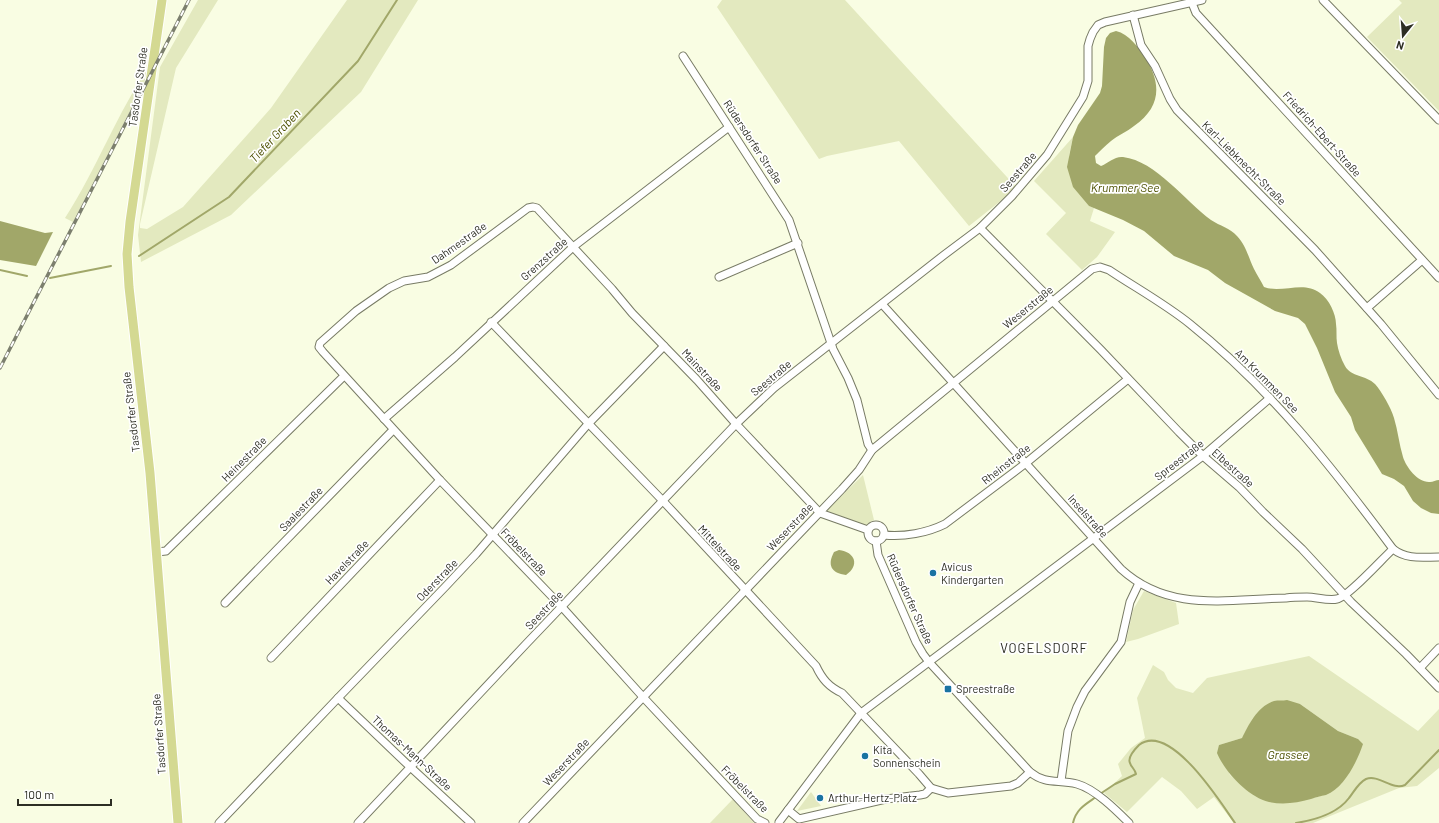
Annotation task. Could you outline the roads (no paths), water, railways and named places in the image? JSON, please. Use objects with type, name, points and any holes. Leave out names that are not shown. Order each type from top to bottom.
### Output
[{"type":"main road","name":"Tasdorfer Straße","points":[[162,0],[130,222],[127,254],[128,287],[150,473],[178,823]]},
{"type":"street","name":"Seestraße","points":[[358,823],[513,657],[736,424],[774,388],[980,228],[1003,206],[1042,162],[1083,96],[1088,81],[1088,46],[1093,32],[1098,26],[1105,22],[1133,15],[1202,0]]},
{"type":"street","points":[[1323,0],[1439,120]]},
{"type":"street","name":"Friedrich-Ebert-Straße","points":[[1192,3],[1196,13],[1439,278]]},
{"type":"street","name":"Karl-Liebknecht-Straße","points":[[1133,15],[1141,45],[1155,66],[1170,99],[1177,110],[1315,250],[1367,308],[1439,395]]},
{"type":"street","name":"Rüdersdorfer Straße","points":[[684,56],[789,220],[831,344],[857,400],[868,444],[872,450]]},
{"type":"street","name":"Grenzstraße","points":[[384,419],[573,247],[729,127]]},
{"type":"street","name":"Mainstraße","points":[[533,207],[537,208],[612,289],[632,313],[820,513],[868,530]]},
{"type":"street","name":"Dahmestraße","points":[[319,347],[323,340],[373,298],[404,281],[417,279],[438,272],[451,265],[528,208],[533,207]]},
{"type":"street","name":"Elbestraße","points":[[980,228],[1203,456],[1239,487],[1302,549],[1367,618],[1439,688]]},
{"type":"street","points":[[718,277],[798,243]]},
{"type":"street","points":[[1367,308],[1422,260]]},
{"type":"street","name":"Am Krummen See","points":[[1092,269],[1100,267],[1109,270],[1189,324],[1270,398],[1324,459],[1393,549]]},
{"type":"street","name":"Weserstraße","points":[[523,823],[820,513],[859,470],[872,450],[1092,269]]},
{"type":"street","name":"Inselstraße","points":[[882,304],[1121,569],[1139,583],[1172,596],[1219,602],[1307,597],[1337,599],[1346,595]]},
{"type":"street","name":"Mittelstraße","points":[[491,322],[663,501],[816,666],[820,676],[832,688],[842,693],[930,788]]},
{"type":"street","name":"Oderstraße","points":[[219,823],[450,582],[588,424],[664,346]]},
{"type":"street","name":"Fröbelstraße","points":[[319,347],[440,480],[562,607],[643,697],[757,819],[765,823]]},
{"type":"street","name":"Heinestraße","points":[[157,552],[169,548],[344,376]]},
{"type":"street","name":"Rheinstraße","points":[[884,535],[920,533],[940,526],[956,517],[1026,463],[1128,379]]},
{"type":"street","name":"Spreestraße","points":[[777,823],[861,713],[1203,456],[1270,398]]},
{"type":"street","name":"Saalestraße","points":[[225,603],[394,430]]},
{"type":"street","name":"Havelstraße","points":[[270,658],[440,480]]},
{"type":"street","points":[[874,524],[879,524],[883,528],[884,535],[881,540],[876,541],[869,538],[868,530],[874,524]]},
{"type":"street","name":"Rüdersdorfer Straße","points":[[876,541],[878,555],[916,642],[929,662],[1036,777],[1044,781],[1062,781],[1078,784],[1101,798],[1129,823]]},
{"type":"street","points":[[1346,595],[1393,549],[1400,554],[1411,557],[1439,557]]},
{"type":"street","points":[[1062,781],[1068,731],[1077,707],[1084,691],[1121,642],[1130,602],[1139,583]]},
{"type":"street","points":[[1420,668],[1439,648]]},
{"type":"street","name":"Thomas-Mann-Straße","points":[[338,698],[471,823]]},
{"type":"street","points":[[788,810],[799,819],[886,799],[926,794],[930,788],[948,793],[1011,786],[1018,783],[1030,772]]},
{"type":"water","name":"Krummer See","points":[[1116,31],[1129,38],[1145,57],[1154,76],[1156,94],[1150,111],[1143,119],[1103,148],[1095,156],[1096,163],[1101,166],[1114,159],[1123,157],[1135,160],[1147,166],[1170,183],[1211,220],[1228,229],[1237,236],[1245,248],[1264,287],[1271,289],[1307,288],[1313,289],[1323,296],[1329,303],[1335,316],[1337,346],[1344,363],[1348,370],[1375,384],[1383,396],[1394,418],[1402,452],[1407,465],[1413,474],[1421,480],[1430,482],[1439,480],[1439,514],[1431,513],[1421,508],[1413,501],[1404,486],[1394,479],[1382,474],[1355,430],[1351,417],[1335,392],[1317,348],[1305,324],[1298,318],[1275,311],[1225,283],[1208,270],[1174,256],[1144,231],[1123,220],[1089,206],[1073,187],[1067,167],[1073,137],[1078,125],[1100,93],[1102,86],[1104,47],[1106,38],[1110,33]]},
{"type":"water","points":[[0,221],[45,233],[53,232],[36,266],[0,260]]},
{"type":"water","points":[[839,550],[849,553],[854,560],[853,567],[846,575],[837,572],[832,568],[832,557],[834,552]]},
{"type":"water","name":"Grassee","points":[[1287,700],[1300,704],[1338,731],[1358,739],[1363,744],[1349,774],[1333,792],[1300,802],[1274,803],[1253,795],[1238,783],[1231,776],[1217,753],[1219,745],[1242,738],[1255,716],[1268,703]]},
{"type":"waterway","name":"Tiefer Graben","points":[[139,256],[229,197],[358,61],[397,0]]},
{"type":"waterway","name":"Tiefer Graben","points":[[50,278],[111,266]]},
{"type":"waterway","name":"Tiefer Graben","points":[[0,270],[27,276]]},
{"type":"waterway","points":[[1100,794],[1115,784],[1136,774],[1129,761],[1130,756],[1139,745],[1151,741],[1165,744],[1179,754],[1207,783],[1235,823]]},
{"type":"waterway","points":[[1296,823],[1318,818],[1332,812],[1344,804],[1356,788],[1366,779],[1376,779],[1395,786],[1405,785],[1439,750]]},
{"type":"waterway","points":[[1073,823],[1079,810],[1096,797]]},
{"type":"railway","points":[[0,368],[189,0]]},
{"type":"place","name":"Avicus Kindergarten","points":[[933,573]]},
{"type":"place","name":"Spreestraße","points":[[948,689]]},
{"type":"place","name":"Kita Sonnenschein","points":[[865,756]]},
{"type":"place","name":"Arthur-Hertz-Platz","points":[[820,798]]},
{"type":"district","name":"VOGELSDORF","points":[[1044,648]]}]
